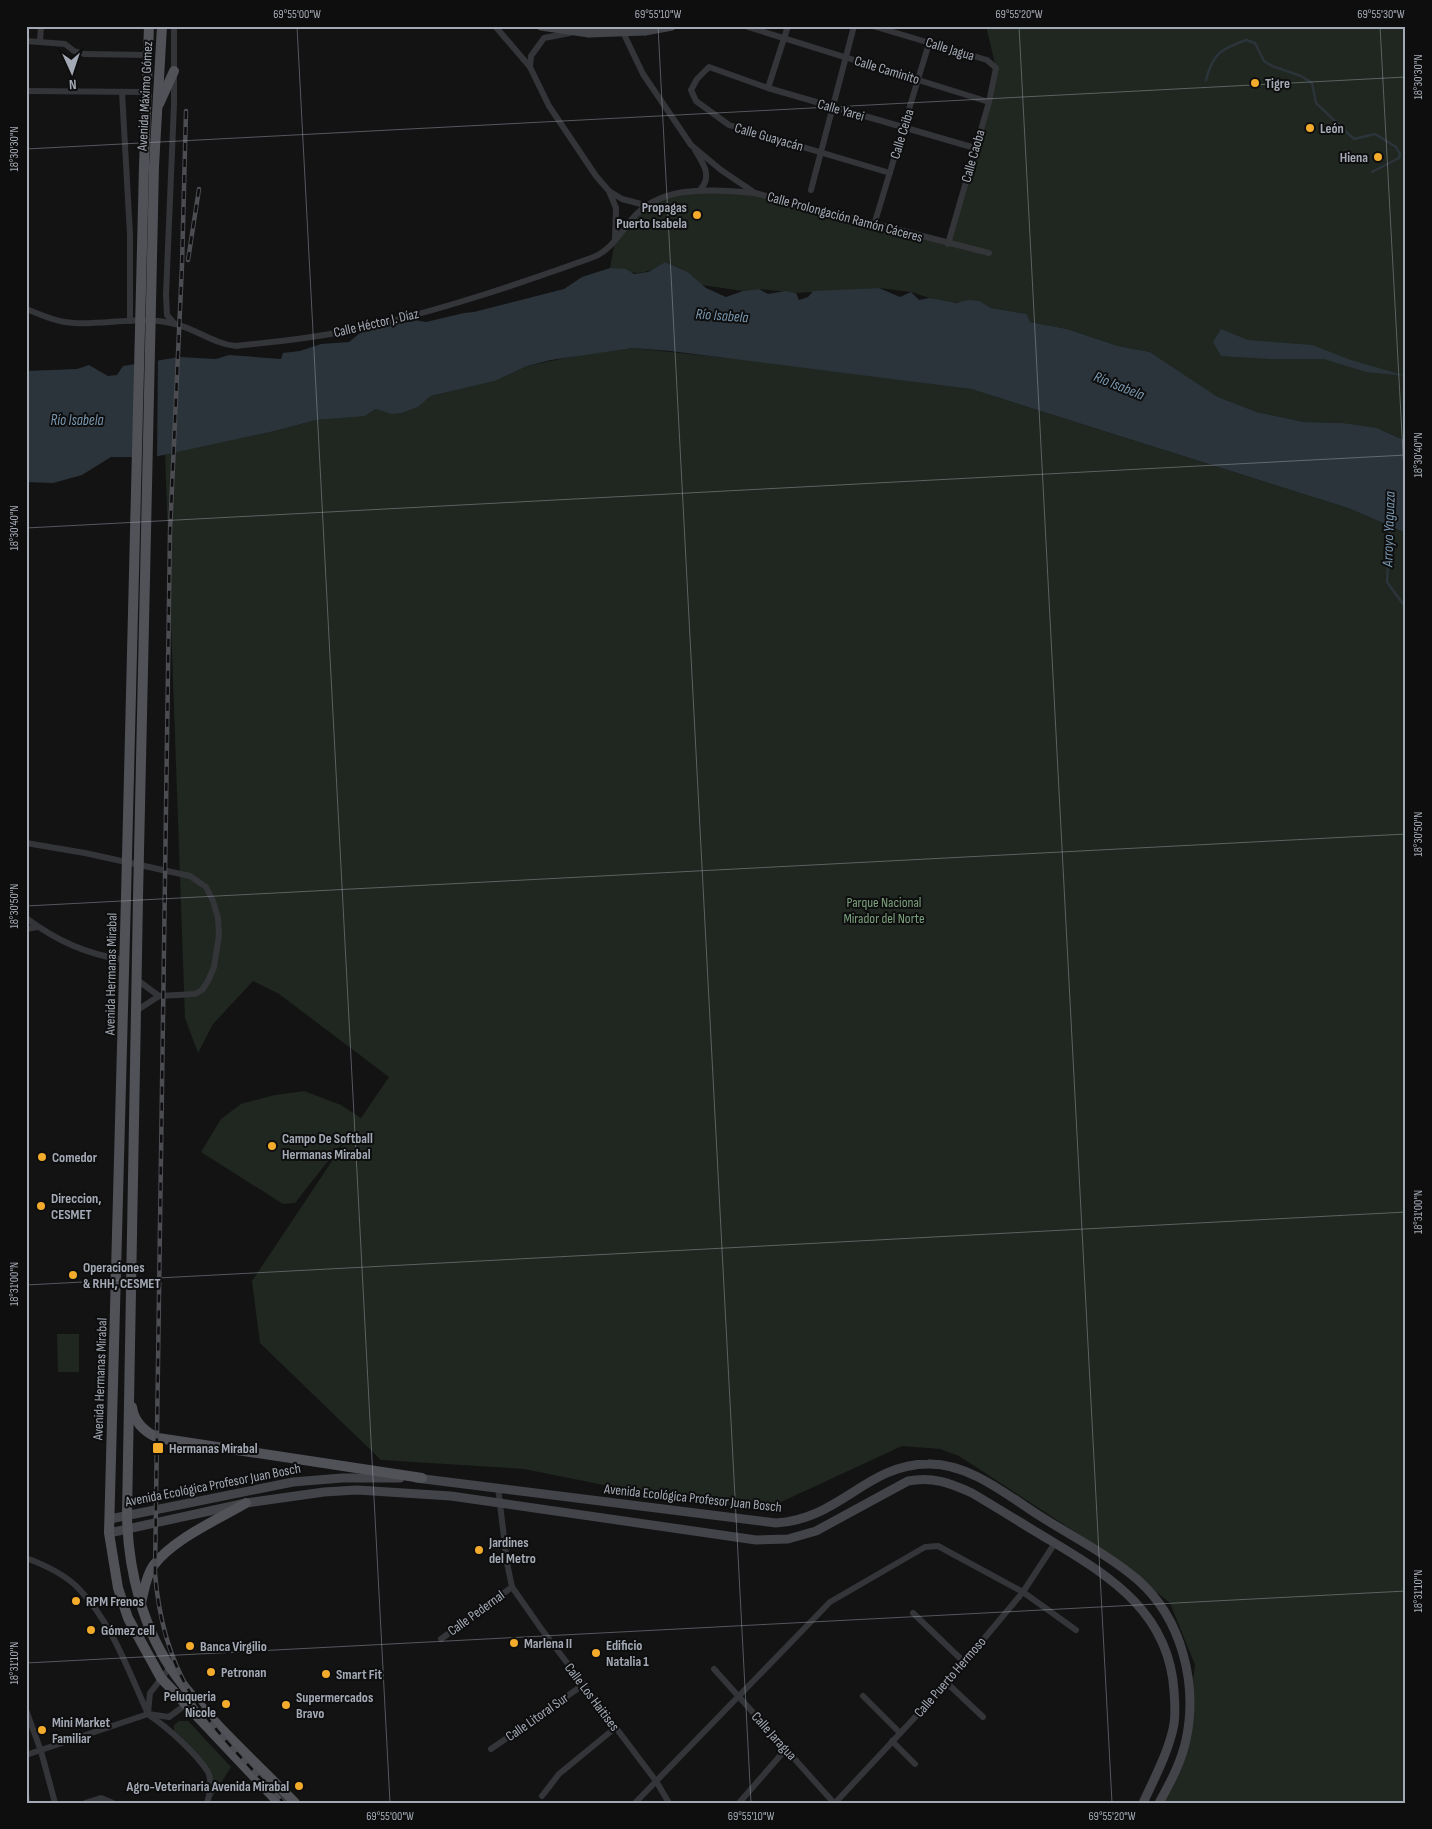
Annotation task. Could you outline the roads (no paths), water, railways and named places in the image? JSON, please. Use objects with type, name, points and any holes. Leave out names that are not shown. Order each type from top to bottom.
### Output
[{"type":"main road","name":"Avenida Máximo Gómez","points":[[149,26],[146,92],[149,166]]},
{"type":"main road","name":"Avenida Máximo Gómez","points":[[149,166],[157,109],[162,26]]},
{"type":"main road","points":[[157,109],[174,71]]},
{"type":"main road","name":"Avenida Hermanas Mirabal","points":[[149,166],[124,960],[109,1533],[118,1588],[128,1618],[161,1678],[190,1700],[295,1803]]},
{"type":"main road","name":"Avenida Hermanas Mirabal","points":[[149,166],[128,1529],[140,1606],[154,1638],[190,1700],[279,1803]]},
{"type":"main road","points":[[129,1384],[133,1415],[143,1429],[158,1438],[422,1478]]},
{"type":"main road","points":[[140,1606],[150,1572],[164,1554],[246,1503]]},
{"type":"street","points":[[40,41],[41,26]]},
{"type":"street","points":[[174,26],[166,295],[168,315],[174,324]]},
{"type":"street","points":[[495,26],[530,68],[549,106],[575,147],[609,191],[616,208],[615,241]]},
{"type":"street","points":[[540,26],[589,33],[645,31],[672,26]]},
{"type":"street","name":"Calle Prolongación Ramón Cáceres","points":[[620,26],[624,38],[643,74],[692,145],[721,170],[756,193],[874,225],[989,253]]},
{"type":"street","points":[[768,88],[788,26]]},
{"type":"street","points":[[811,190],[854,26]]},
{"type":"street","name":"Calle Jagua","points":[[874,26],[987,60],[996,68]]},
{"type":"street","name":"Calle Caminito","points":[[748,27],[989,102]]},
{"type":"street","points":[[530,68],[531,56],[544,38],[555,34],[580,32]]},
{"type":"street","points":[[26,41],[65,44],[74,51],[84,54],[148,56]]},
{"type":"street","name":"Calle Ceiba","points":[[874,225],[929,43]]},
{"type":"street","name":"Calle Yarei","points":[[710,67],[768,88],[975,148]]},
{"type":"street","name":"Calle Guayacán","points":[[710,67],[697,79],[691,90],[696,101],[729,125],[890,173]]},
{"type":"street","name":"Calle Caoba","points":[[948,244],[989,102],[996,76],[996,68]]},
{"type":"street","points":[[26,91],[146,92]]},
{"type":"street","points":[[122,92],[130,235],[130,321]]},
{"type":"street","points":[[692,145],[706,167],[705,184],[700,190]]},
{"type":"street","name":"Calle Héctor J. Díaz","points":[[26,308],[50,318],[74,323],[130,321],[174,324],[226,345],[236,346],[331,334],[375,325],[479,295],[594,257],[615,241],[645,205],[671,194],[700,190],[756,193]]},
{"type":"street","points":[[609,191],[622,199],[645,205]]},
{"type":"street","points":[[26,843],[85,853],[190,876],[206,887],[213,900],[218,918],[218,935],[214,967],[202,990],[195,994],[159,996],[136,1011]]},
{"type":"street","points":[[26,918],[73,948],[90,954],[124,960]]},
{"type":"street","points":[[26,929],[38,927]]},
{"type":"street","points":[[136,979],[159,996]]},
{"type":"street","name":"Avenida Ecológica Profesor Juan Bosch","points":[[110,1518],[293,1482],[342,1478],[422,1478],[776,1523],[794,1522],[824,1511],[878,1476],[912,1465],[944,1465],[959,1469],[975,1476],[1114,1562],[1140,1582],[1170,1622],[1186,1660],[1189,1678],[1186,1740],[1177,1768],[1159,1803]]},
{"type":"street","name":"Avenida Ecológica Profesor Juan Bosch","points":[[109,1533],[246,1503],[324,1492],[357,1490],[421,1492],[746,1538],[772,1540],[816,1531],[865,1506],[896,1485],[908,1481],[922,1478],[951,1483],[972,1493],[1097,1569],[1132,1598],[1152,1621],[1169,1660],[1174,1682],[1174,1727],[1167,1750],[1143,1803]]},
{"type":"street","name":"Calle Los Haitises","points":[[498,1487],[507,1563],[512,1587],[656,1781],[669,1803]]},
{"type":"street","points":[[853,1492],[865,1506]]},
{"type":"street","name":"Calle Puerto Hermoso","points":[[834,1803],[947,1683],[1023,1592],[1055,1543]]},
{"type":"street","points":[[635,1803],[830,1602],[925,1547],[938,1546],[1023,1592],[1076,1630]]},
{"type":"street","points":[[26,1558],[63,1576],[84,1594],[116,1643],[148,1714],[169,1728],[209,1773],[210,1784],[207,1803]]},
{"type":"street","name":"Calle Pedernal","points":[[441,1639],[512,1587]]},
{"type":"street","points":[[913,1613],[964,1662]]},
{"type":"street","points":[[148,1714],[150,1693],[171,1666]]},
{"type":"street","name":"Calle Jaragua","points":[[714,1669],[834,1803]]},
{"type":"street","points":[[947,1683],[983,1717]]},
{"type":"street","name":"Calle Litoral Sur","points":[[491,1749],[583,1685]]},
{"type":"street","points":[[863,1696],[900,1733]]},
{"type":"street","points":[[26,1755],[148,1714],[169,1717],[190,1700]]},
{"type":"street","points":[[26,1710],[41,1751],[55,1803]]},
{"type":"street","points":[[542,1796],[559,1774],[615,1728]]},
{"type":"street","points":[[892,1741],[915,1764]]},
{"type":"street","points":[[739,1803],[786,1749]]},
{"type":"street","points":[[85,1803],[101,1798],[112,1803]]},
{"type":"water","name":"Río Isabela","points":[[665,262],[688,272],[706,288],[726,297],[743,291],[759,289],[768,294],[785,291],[796,293],[799,300],[808,297],[813,291],[879,288],[900,297],[911,292],[919,300],[929,298],[956,303],[968,300],[980,301],[991,308],[1027,314],[1030,322],[1067,329],[1118,346],[1150,352],[1218,397],[1257,412],[1304,422],[1343,423],[1377,428],[1406,441],[1406,533],[1348,508],[971,389],[633,348],[551,360],[527,366],[495,381],[431,396],[418,407],[401,413],[392,414],[376,409],[365,416],[316,420],[275,431],[154,457],[111,457],[82,475],[53,483],[26,482],[26,371],[77,369],[89,365],[108,376],[117,375],[123,366],[180,357],[216,359],[229,355],[281,359],[283,353],[300,351],[321,344],[349,342],[365,329],[383,327],[394,321],[409,319],[426,322],[474,312],[564,289],[582,277],[610,268],[626,269],[634,274],[648,272]]},
{"type":"water","points":[[1221,329],[1248,340],[1312,345],[1351,360],[1406,376],[1366,372],[1324,359],[1270,359],[1221,356],[1213,342]]},
{"type":"waterway","points":[[1206,80],[1215,58],[1224,49],[1246,40],[1255,43],[1264,61],[1272,66],[1301,76],[1312,83],[1316,103],[1354,139],[1375,134],[1396,147],[1400,154],[1399,158],[1372,172]]},
{"type":"waterway","name":"Arroyo Yaguaza","points":[[1390,525],[1387,582],[1406,608]]},
{"type":"railway","points":[[186,111],[182,265],[170,532],[155,1573],[160,1612],[169,1646],[181,1675],[213,1726],[284,1803]]},
{"type":"railway","points":[[188,260],[199,189]]},
{"type":"place","name":"Tigre","points":[[1255,83]]},
{"type":"place","name":"León","points":[[1310,128]]},
{"type":"place","name":"Hiena","points":[[1378,157]]},
{"type":"place","name":"Propagas Puerto Isabela","points":[[697,215]]},
{"type":"place","name":"Campo De Softball Hermanas Mirabal","points":[[272,1146]]},
{"type":"place","name":"Comedor","points":[[42,1157]]},
{"type":"place","name":"Direccion, CESMET","points":[[41,1206]]},
{"type":"place","name":"Operaciones & RHH, CESMET","points":[[73,1275]]},
{"type":"place","name":"Hermanas Mirabal","points":[[158,1448]]},
{"type":"place","name":"Jardines del Metro","points":[[479,1550]]},
{"type":"place","name":"RPM Frenos","points":[[76,1601]]},
{"type":"place","name":"Gómez cell","points":[[91,1630]]},
{"type":"place","name":"Marlena II","points":[[514,1643]]},
{"type":"place","name":"Banca Virgilio","points":[[190,1646]]},
{"type":"place","name":"Edificio Natalia 1","points":[[596,1653]]},
{"type":"place","name":"Petronan","points":[[211,1672]]},
{"type":"place","name":"Smart Fit","points":[[326,1674]]},
{"type":"place","name":"Peluqueria Nicole","points":[[226,1704]]},
{"type":"place","name":"Supermercados Bravo","points":[[286,1705]]},
{"type":"place","name":"Mini Market Familiar","points":[[42,1730]]},
{"type":"place","name":"Agro-Veterinaria Avenida Mirabal","points":[[299,1786]]},
{"type":"park label","name":"Parque Nacional Mirador del Norte","points":[[884,910]]}]
